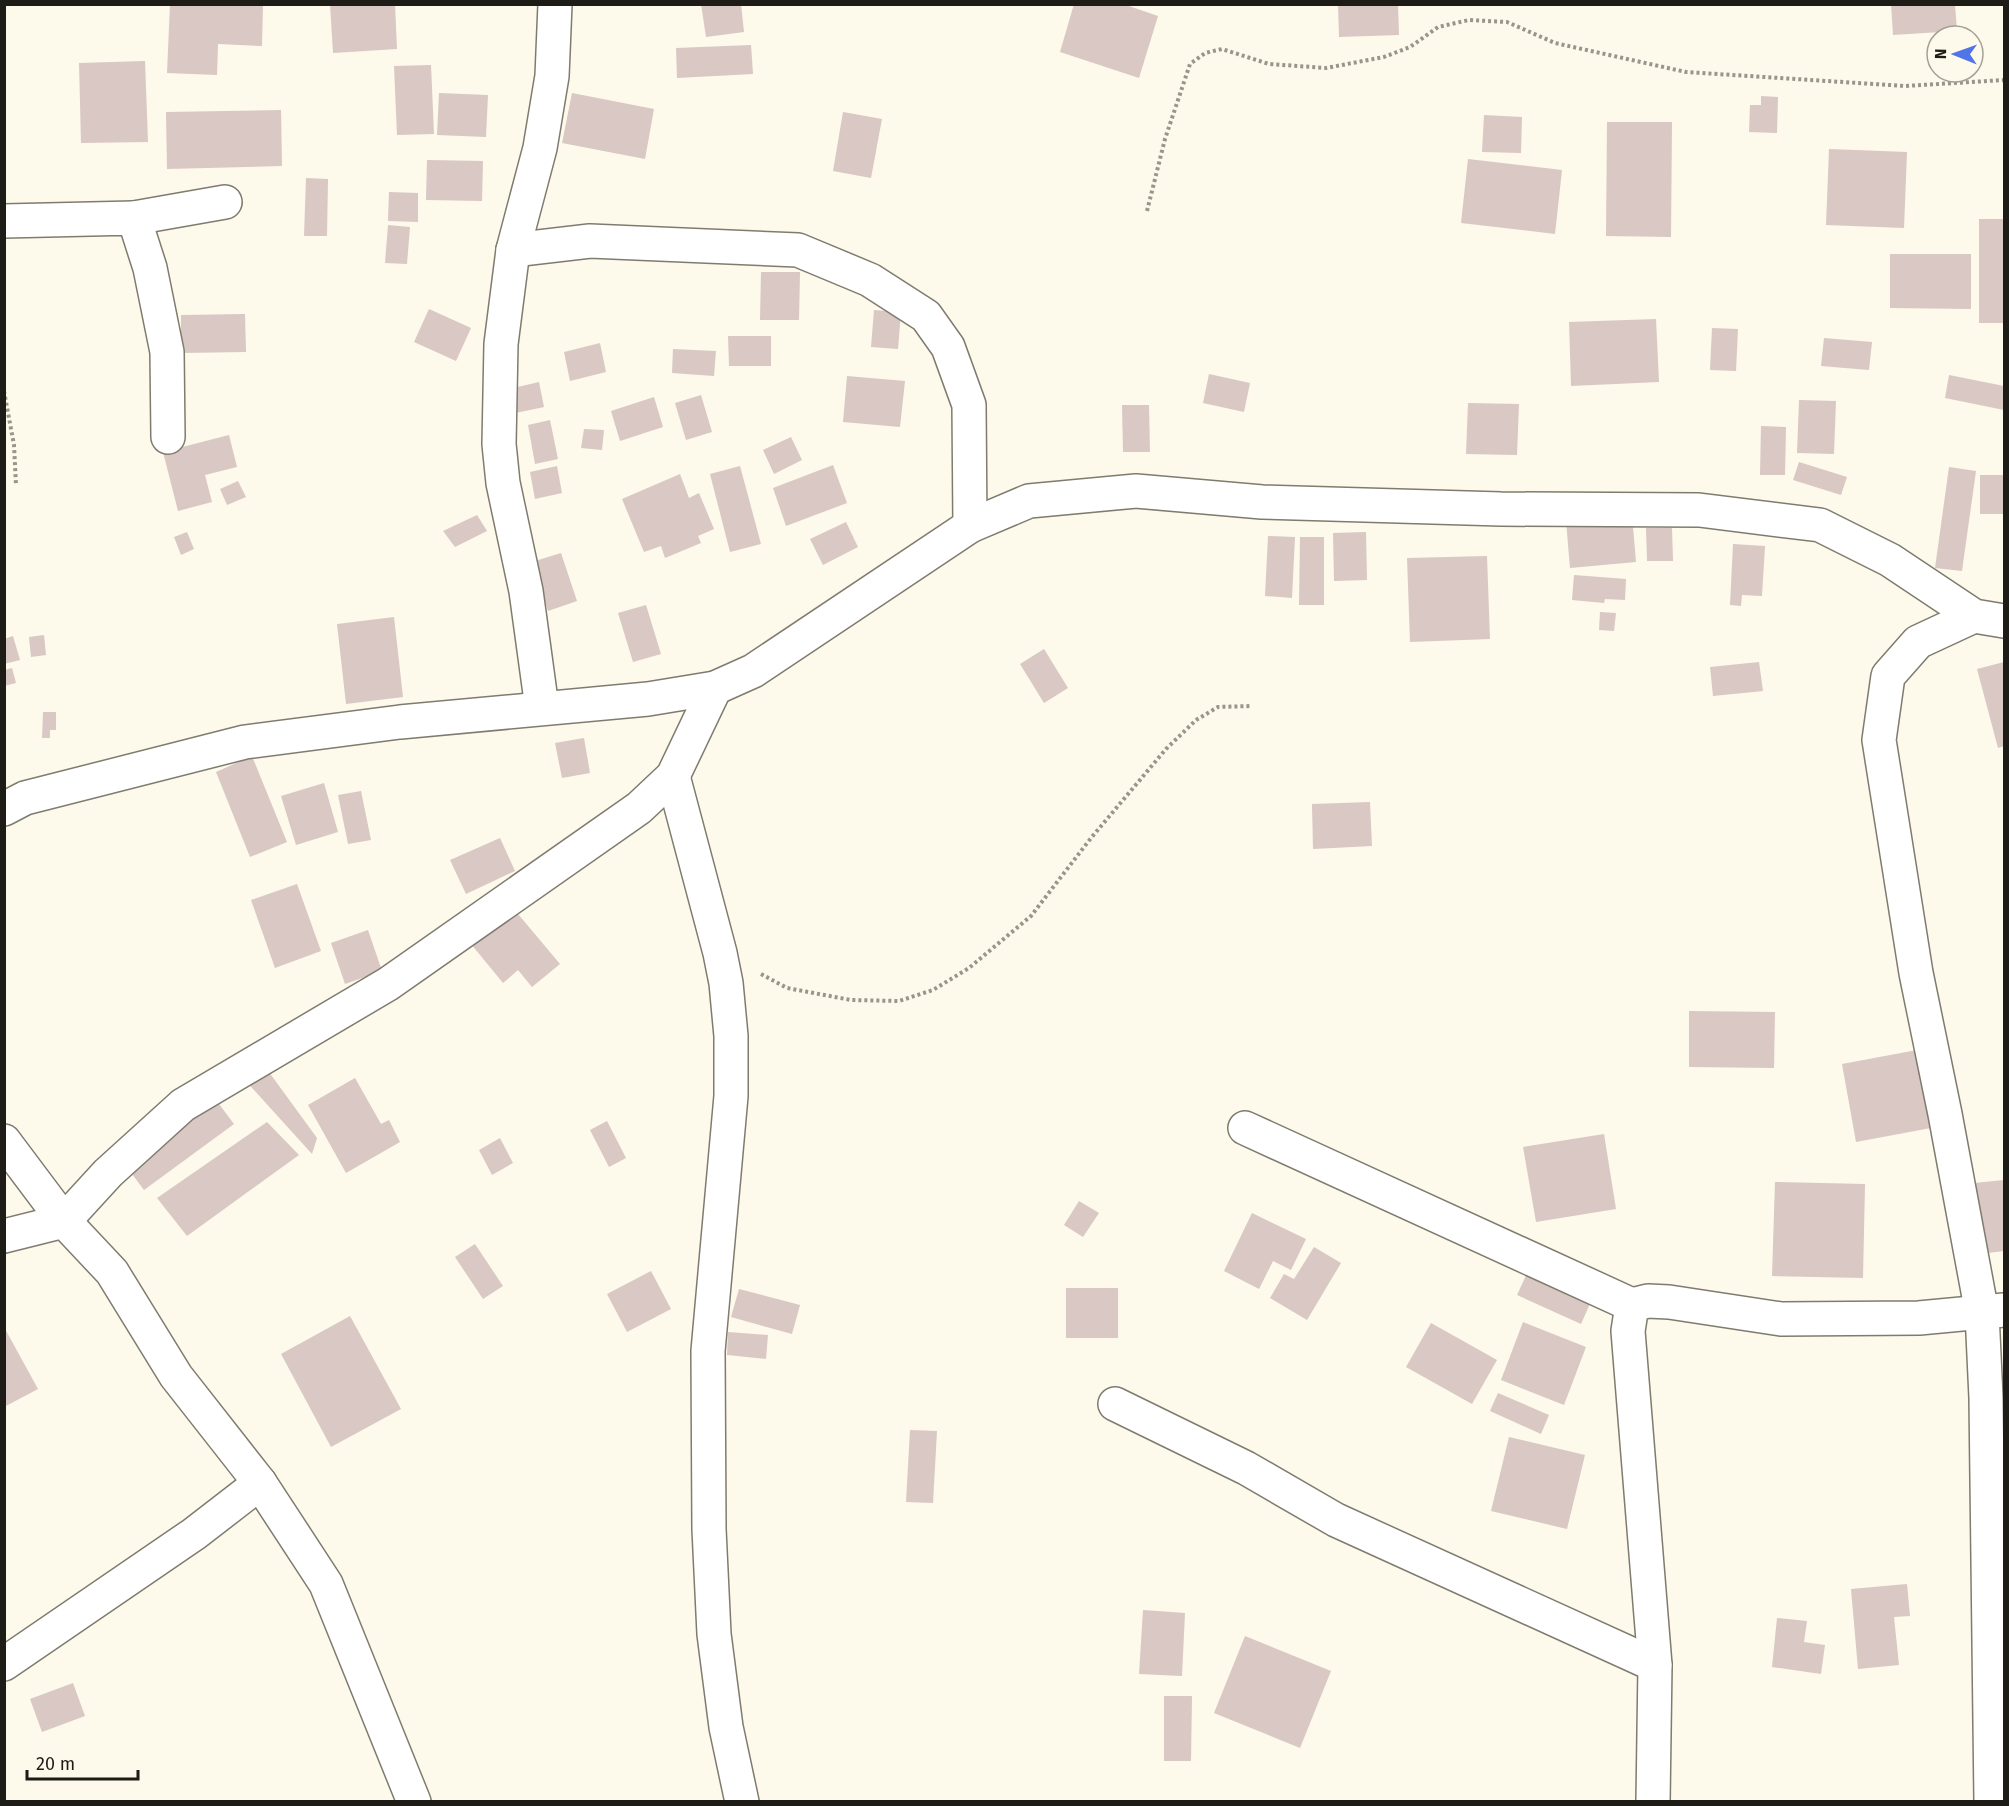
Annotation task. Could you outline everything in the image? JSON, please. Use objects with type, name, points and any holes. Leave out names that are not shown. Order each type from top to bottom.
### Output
[{"type":"street","points":[[542,708],[526,591],[504,492],[498,444],[501,344],[513,250],[540,148],[552,76],[555,4]]},
{"type":"street","points":[[4,221],[134,218],[225,202]]},
{"type":"street","points":[[134,218],[150,268],[166,352],[168,437]]},
{"type":"street","points":[[513,250],[590,241],[798,250],[870,280],[926,316],[948,347],[969,405],[970,526]]},
{"type":"street","points":[[4,809],[25,798],[244,742],[542,708],[648,699],[715,688],[753,671],[970,526],[1029,501],[1136,491],[1262,502],[1501,509],[1699,510],[1820,525],[1890,560],[1989,618]]},
{"type":"street","points":[[1989,618],[1918,642],[1888,676],[1879,740],[1916,973],[1945,1114],[1993,1311],[1986,1398],[1991,1802]]},
{"type":"street","points":[[4,1236],[64,1221],[108,1173],[183,1105],[388,984],[639,808],[673,776],[715,688]]},
{"type":"street","points":[[673,776],[720,953],[726,983],[731,1036],[731,1096],[708,1351],[709,1529],[714,1634],[726,1727],[742,1802]]},
{"type":"street","points":[[1245,1128],[1632,1305],[1648,1301],[1669,1302],[1781,1319],[1919,1318],[1993,1311]]},
{"type":"street","points":[[4,1141],[64,1221],[112,1272],[176,1376],[260,1483],[326,1584],[414,1802]]},
{"type":"street","points":[[1632,1305],[1628,1316],[1628,1331],[1655,1665],[1653,1802]]},
{"type":"street","points":[[1115,1404],[1246,1468],[1336,1520],[1655,1665]]},
{"type":"street","points":[[4,1664],[194,1534],[260,1483]]},
{"type":"path","points":[[1146,211],[1165,139],[1190,64],[1205,53],[1222,49],[1269,64],[1326,68],[1384,57],[1410,47],[1438,27],[1469,20],[1507,22],[1555,43],[1686,72],[1905,86],[2004,80]]},
{"type":"path","points":[[4,391],[14,445],[16,485]]},
{"type":"path","points":[[720,953],[787,988],[851,1000],[898,1000],[933,990],[969,968],[1031,916],[1091,837],[1166,749],[1196,720],[1218,707],[1251,706]]},
{"type":"building","points":[[170,4],[263,4],[262,46],[218,44],[217,75],[167,73]]},
{"type":"building","points":[[330,4],[395,4],[397,49],[333,53]]},
{"type":"building","points":[[701,4],[741,4],[744,32],[706,37]]},
{"type":"building","points":[[1074,4],[1123,4],[1158,16],[1139,78],[1060,52]]},
{"type":"building","points":[[1338,4],[1398,4],[1399,35],[1339,37]]},
{"type":"building","points":[[1891,4],[1955,4],[1956,24],[1925,24],[1925,33],[1893,35]]},
{"type":"building","points":[[751,45],[753,74],[677,78],[676,48]]},
{"type":"building","points":[[145,61],[148,142],[81,143],[79,63]]},
{"type":"building","points":[[431,65],[434,134],[397,135],[394,66]]},
{"type":"building","points":[[439,93],[488,95],[486,137],[437,135]]},
{"type":"building","points":[[572,93],[654,109],[645,159],[562,143]]},
{"type":"building","points":[[1761,96],[1778,97],[1777,133],[1749,132],[1750,105],[1761,105]]},
{"type":"building","points":[[281,110],[282,166],[167,169],[166,112]]},
{"type":"building","points":[[843,112],[882,119],[871,178],[833,171]]},
{"type":"building","points":[[1484,115],[1522,117],[1521,153],[1482,152]]},
{"type":"building","points":[[1607,122],[1672,122],[1671,237],[1606,236]]},
{"type":"building","points":[[1829,149],[1907,152],[1904,228],[1826,225]]},
{"type":"building","points":[[1468,159],[1562,170],[1555,234],[1461,223]]},
{"type":"building","points":[[427,160],[483,161],[482,201],[426,200]]},
{"type":"building","points":[[306,178],[328,179],[327,236],[304,236]]},
{"type":"building","points":[[389,192],[418,193],[418,222],[388,221]]},
{"type":"building","points":[[1979,219],[2004,219],[2004,323],[1979,323]]},
{"type":"building","points":[[388,225],[410,227],[407,264],[385,263]]},
{"type":"building","points":[[1890,254],[1971,254],[1971,309],[1890,308]]},
{"type":"building","points":[[761,272],[800,272],[799,320],[760,320]]},
{"type":"building","points":[[429,309],[471,328],[456,361],[414,342]]},
{"type":"building","points":[[874,310],[901,312],[898,349],[871,347]]},
{"type":"building","points":[[245,314],[246,352],[181,353],[181,315]]},
{"type":"building","points":[[1656,319],[1659,382],[1571,386],[1569,322]]},
{"type":"building","points":[[1712,328],[1738,329],[1736,371],[1710,370]]},
{"type":"building","points":[[728,336],[771,336],[771,366],[729,366]]},
{"type":"building","points":[[1824,338],[1872,342],[1869,370],[1821,366]]},
{"type":"building","points":[[600,343],[606,372],[570,381],[564,352]]},
{"type":"building","points":[[673,349],[716,351],[714,376],[672,373]]},
{"type":"building","points":[[1209,374],[1250,383],[1244,412],[1203,403]]},
{"type":"building","points":[[1949,375],[2004,386],[2004,410],[1945,398]]},
{"type":"building","points":[[847,376],[905,381],[900,427],[843,422]]},
{"type":"building","points":[[539,382],[544,407],[511,414],[505,390]]},
{"type":"building","points":[[701,395],[712,432],[686,440],[675,403]]},
{"type":"building","points":[[654,397],[663,427],[620,441],[611,411]]},
{"type":"building","points":[[1799,400],[1836,401],[1834,454],[1797,453]]},
{"type":"building","points":[[1468,403],[1519,404],[1517,455],[1466,454]]},
{"type":"building","points":[[1122,405],[1149,405],[1150,452],[1123,452]]},
{"type":"building","points":[[550,420],[558,459],[535,464],[528,425]]},
{"type":"building","points":[[1761,426],[1786,427],[1785,475],[1760,475]]},
{"type":"building","points":[[584,429],[604,430],[602,450],[581,448]]},
{"type":"building","points":[[229,435],[237,467],[205,475],[212,502],[178,511],[163,452]]},
{"type":"building","points":[[791,437],[802,460],[774,474],[763,450]]},
{"type":"building","points":[[1799,462],[1847,477],[1841,495],[1793,480]]},
{"type":"building","points":[[833,465],[847,503],[786,526],[773,488]]},
{"type":"building","points":[[557,466],[562,493],[535,499],[530,472]]},
{"type":"building","points":[[740,466],[761,544],[730,552],[710,474]]},
{"type":"building","points":[[1949,467],[1976,471],[1962,571],[1935,568]]},
{"type":"building","points":[[680,474],[689,498],[699,493],[714,529],[698,536],[701,543],[665,558],[661,546],[644,552],[622,499]]},
{"type":"building","points":[[1980,475],[2004,475],[2004,514],[1980,514]]},
{"type":"building","points":[[238,481],[246,497],[227,505],[220,489]]},
{"type":"building","points":[[477,515],[487,531],[455,547],[443,531]]},
{"type":"building","points":[[1632,515],[1636,562],[1570,568],[1566,521]]},
{"type":"building","points":[[846,522],[858,547],[823,565],[810,539]]},
{"type":"building","points":[[1646,528],[1672,528],[1673,561],[1647,561]]},
{"type":"building","points":[[187,532],[194,549],[181,555],[174,537]]},
{"type":"building","points":[[1366,532],[1367,580],[1334,581],[1333,533]]},
{"type":"building","points":[[1268,536],[1295,537],[1292,598],[1265,596]]},
{"type":"building","points":[[1300,537],[1324,537],[1324,605],[1299,605]]},
{"type":"building","points":[[1733,544],[1765,546],[1762,596],[1742,595],[1741,606],[1730,605]]},
{"type":"building","points":[[561,553],[577,601],[548,611],[532,562]]},
{"type":"building","points":[[1487,556],[1490,639],[1410,642],[1407,558]]},
{"type":"building","points":[[1574,575],[1626,579],[1625,600],[1605,599],[1604,603],[1572,600]]},
{"type":"building","points":[[646,605],[661,654],[633,662],[618,613]]},
{"type":"building","points":[[1600,612],[1616,613],[1614,631],[1599,630]]},
{"type":"building","points":[[394,617],[403,697],[346,704],[337,624]]},
{"type":"building","points":[[44,635],[46,655],[31,657],[29,637]]},
{"type":"building","points":[[13,636],[20,660],[4,664],[4,639]]},
{"type":"building","points":[[1044,649],[1068,688],[1044,703],[1020,664]]},
{"type":"building","points":[[1759,662],[1763,691],[1713,696],[1710,667]]},
{"type":"building","points":[[2004,662],[2004,746],[1998,748],[1977,669]]},
{"type":"building","points":[[12,668],[16,683],[4,686],[4,670]]},
{"type":"building","points":[[43,712],[56,712],[56,730],[50,730],[50,738],[42,738]]},
{"type":"building","points":[[584,738],[590,773],[562,778],[555,743]]},
{"type":"building","points":[[252,756],[287,842],[250,857],[216,772]]},
{"type":"building","points":[[324,783],[338,832],[296,845],[281,796]]},
{"type":"building","points":[[361,791],[371,840],[348,844],[338,795]]},
{"type":"building","points":[[1370,802],[1372,846],[1313,849],[1312,804]]},
{"type":"building","points":[[500,838],[515,871],[466,894],[450,860]]},
{"type":"building","points":[[297,884],[321,951],[275,968],[251,900]]},
{"type":"building","points":[[513,908],[560,964],[532,987],[518,970],[503,983],[471,944]]},
{"type":"building","points":[[368,930],[382,971],[345,984],[331,943]]},
{"type":"building","points":[[1689,1011],[1775,1012],[1774,1068],[1689,1067]]},
{"type":"building","points":[[1917,1050],[1931,1128],[1856,1142],[1842,1064]]},
{"type":"building","points":[[266,1068],[317,1138],[312,1154],[244,1079]]},
{"type":"building","points":[[355,1078],[381,1124],[389,1120],[400,1142],[346,1173],[308,1105]]},
{"type":"building","points":[[216,1100],[234,1124],[144,1190],[126,1166]]},
{"type":"building","points":[[607,1121],[626,1158],[609,1167],[590,1130]]},
{"type":"building","points":[[267,1122],[299,1155],[187,1236],[157,1198]]},
{"type":"building","points":[[1604,1134],[1616,1209],[1536,1222],[1523,1147]]},
{"type":"building","points":[[500,1138],[513,1163],[492,1175],[479,1150]]},
{"type":"building","points":[[2004,1180],[2004,1251],[1972,1255],[1964,1184]]},
{"type":"building","points":[[1775,1182],[1865,1184],[1863,1278],[1772,1276]]},
{"type":"building","points":[[1079,1201],[1099,1213],[1083,1237],[1064,1225]]},
{"type":"building","points":[[1252,1213],[1306,1239],[1291,1270],[1273,1261],[1259,1289],[1224,1271]]},
{"type":"building","points":[[475,1244],[503,1286],[483,1299],[455,1257]]},
{"type":"building","points":[[1314,1247],[1341,1263],[1307,1320],[1270,1298],[1284,1274],[1294,1279]]},
{"type":"building","points":[[1529,1269],[1593,1297],[1581,1324],[1517,1295]]},
{"type":"building","points":[[651,1271],[671,1309],[627,1332],[607,1294]]},
{"type":"building","points":[[1066,1288],[1118,1288],[1118,1338],[1066,1338]]},
{"type":"building","points":[[739,1289],[800,1305],[792,1334],[731,1317]]},
{"type":"building","points":[[350,1316],[401,1409],[331,1447],[281,1354]]},
{"type":"building","points":[[1523,1322],[1586,1347],[1564,1405],[1501,1380]]},
{"type":"building","points":[[1431,1323],[1497,1360],[1472,1404],[1406,1367]]},
{"type":"building","points":[[4,1327],[38,1389],[4,1407]]},
{"type":"building","points":[[728,1332],[768,1335],[766,1359],[727,1355]]},
{"type":"building","points":[[1498,1393],[1549,1415],[1541,1434],[1490,1411]]},
{"type":"building","points":[[910,1430],[937,1431],[933,1503],[906,1502]]},
{"type":"building","points":[[1509,1437],[1585,1455],[1567,1529],[1491,1511]]},
{"type":"building","points":[[1907,1584],[1910,1616],[1894,1617],[1899,1665],[1858,1669],[1851,1589]]},
{"type":"building","points":[[1143,1610],[1185,1613],[1182,1676],[1139,1674]]},
{"type":"building","points":[[1777,1618],[1807,1621],[1804,1642],[1825,1645],[1821,1674],[1772,1667]]},
{"type":"building","points":[[1245,1636],[1331,1671],[1300,1748],[1214,1713]]},
{"type":"building","points":[[73,1683],[85,1716],[42,1732],[30,1699]]},
{"type":"building","points":[[1164,1696],[1192,1696],[1191,1761],[1164,1761]]}]
